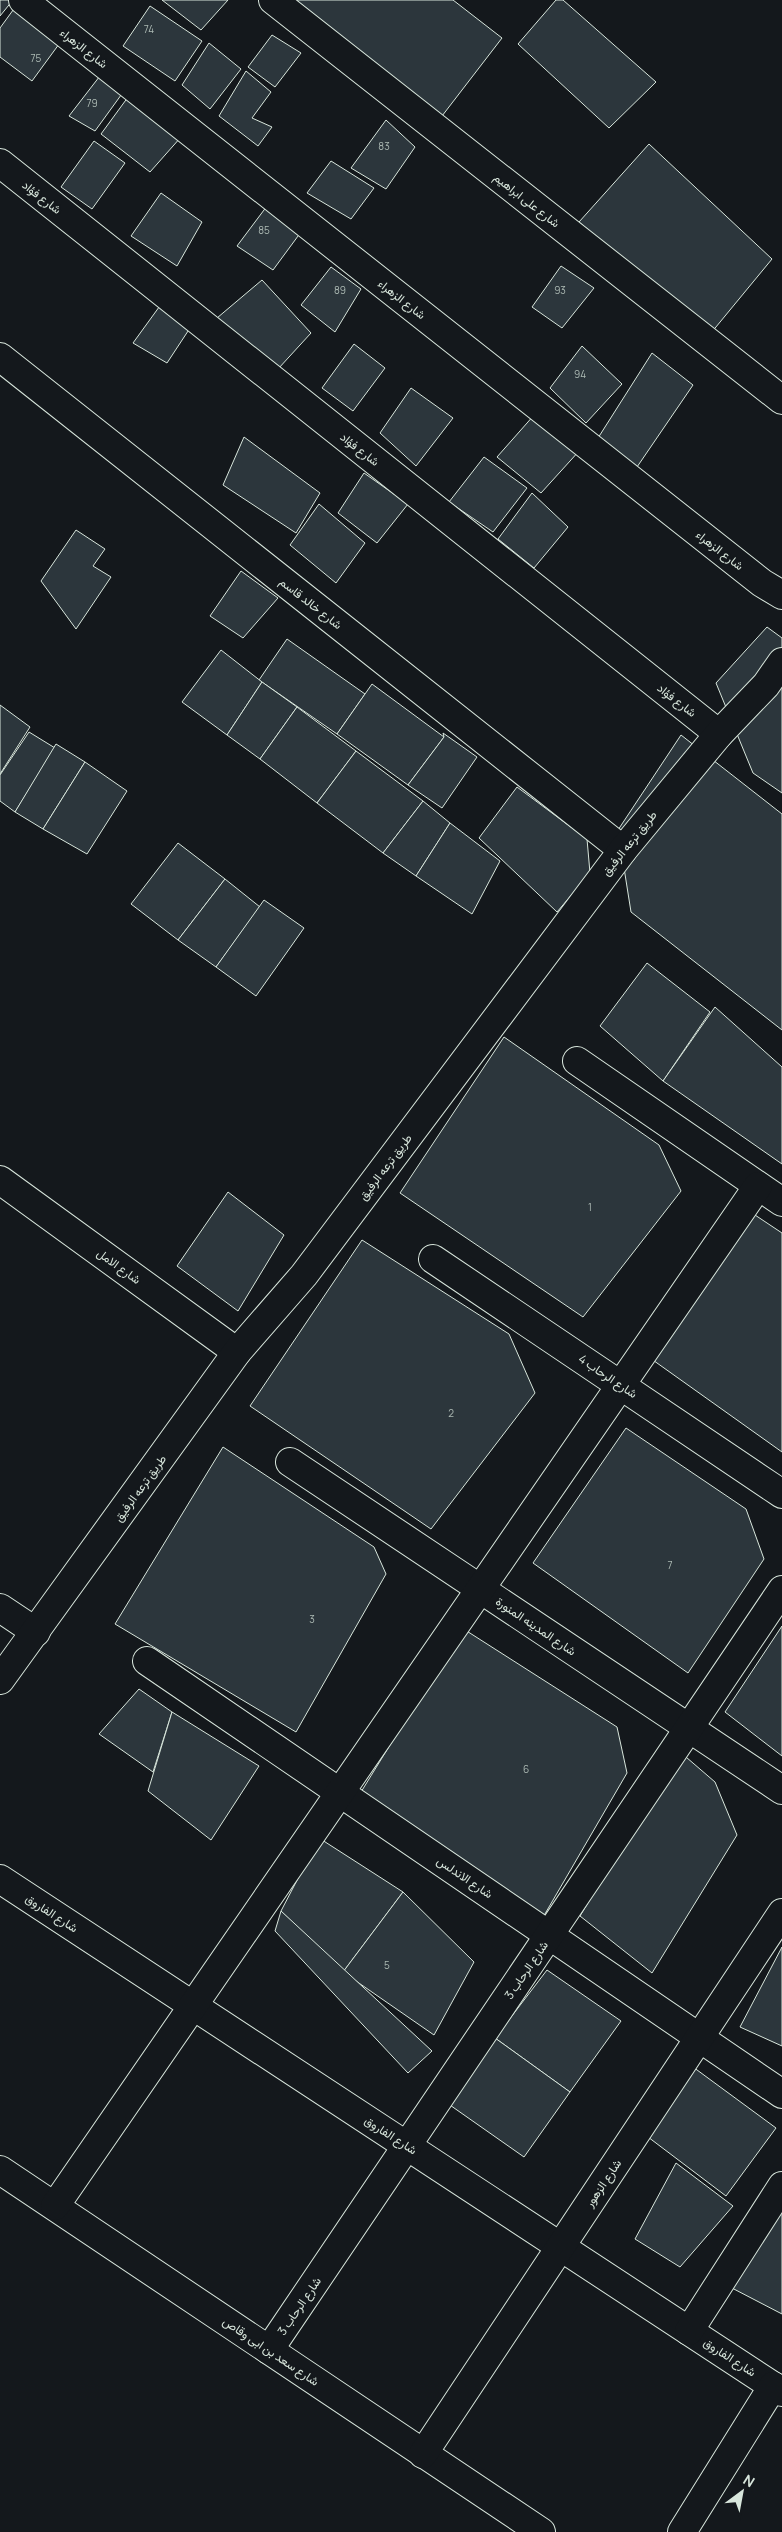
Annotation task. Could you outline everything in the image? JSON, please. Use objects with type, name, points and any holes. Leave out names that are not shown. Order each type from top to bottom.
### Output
[{"type":"street","name":"شارع الزهراء","points":[[23,0],[762,583],[782,595]]},
{"type":"street","name":"شارع على ابراهيم","points":[[273,0],[782,400]]},
{"type":"street","name":"شارع فؤاد","points":[[0,163],[719,734]]},
{"type":"street","name":"شارع خالد قاسم","points":[[0,357],[623,850]]},
{"type":"street","name":"طريق ترعه الرفيق","points":[[0,1680],[237,1352],[304,1275],[623,850],[719,734],[766,685],[782,662]]},
{"type":"street","points":[[577,1062],[782,1202]]},
{"type":"street","name":"شارع الامل","points":[[0,1180],[237,1352]]},
{"type":"street","points":[[55,2206],[758,1186]]},
{"type":"street","name":"شارع الرحاب 4","points":[[433,1259],[782,1494]]},
{"type":"street","name":"شارع المدينه المنورة","points":[[290,1462],[782,1790]]},
{"type":"street","name":"شارع الرحاب 3","points":[[269,2350],[782,1590]]},
{"type":"street","points":[[0,1608],[36,1632]]},
{"type":"street","name":"شارع الاندلس","points":[[147,1661],[782,2094]]},
{"type":"street","name":"شارع الفاروق","points":[[0,1879],[778,2389]]},
{"type":"street","name":"شارع الزهور","points":[[423,2454],[782,1912]]},
{"type":"street","name":"شارع سعد بن ابى وقاص","points":[[0,2170],[541,2532]]},
{"type":"street","points":[[689,2331],[782,2186]]},
{"type":"street","points":[[682,2532],[778,2389]]},
{"type":"building","points":[[0,0],[13,0],[0,16]]},
{"type":"building","points":[[162,0],[228,0],[201,30]]},
{"type":"building","points":[[296,0],[453,0],[502,38],[442,116]]},
{"type":"building","points":[[556,0],[563,0],[656,82],[609,128],[518,44]]},
{"type":"building","points":[[16,6],[62,40],[32,81],[0,57],[0,28]]},
{"type":"building","points":[[150,6],[202,41],[175,81],[123,46]]},
{"type":"building","points":[[272,35],[301,53],[275,87],[248,67]]},
{"type":"building","points":[[209,43],[241,69],[210,109],[182,85]]},
{"type":"building","points":[[246,71],[271,92],[252,118],[272,127],[258,146],[219,116]]},
{"type":"building","points":[[103,72],[124,91],[95,131],[69,116]]},
{"type":"building","points":[[131,93],[181,137],[150,172],[101,134]]},
{"type":"building","points":[[386,120],[415,147],[386,189],[351,168]]},
{"type":"building","points":[[94,141],[125,163],[92,209],[61,187]]},
{"type":"building","points":[[649,144],[772,259],[711,333],[579,222]]},
{"type":"building","points":[[331,161],[374,188],[351,219],[307,193]]},
{"type":"building","points":[[161,193],[202,222],[177,266],[131,236]]},
{"type":"building","points":[[267,206],[301,232],[273,270],[237,246]]},
{"type":"building","points":[[561,266],[594,288],[562,328],[532,307]]},
{"type":"building","points":[[331,267],[361,289],[335,332],[301,305]]},
{"type":"building","points":[[262,280],[311,333],[278,369],[217,318]]},
{"type":"building","points":[[162,303],[192,325],[167,363],[133,343]]},
{"type":"building","points":[[354,344],[385,368],[353,411],[322,388]]},
{"type":"building","points":[[582,346],[622,384],[586,423],[550,388]]},
{"type":"building","points":[[652,353],[693,385],[637,467],[598,438]]},
{"type":"building","points":[[411,388],[453,418],[416,466],[380,433]]},
{"type":"building","points":[[535,414],[580,450],[541,493],[497,457]]},
{"type":"building","points":[[244,437],[320,493],[296,533],[223,485]]},
{"type":"building","points":[[484,457],[527,488],[493,532],[449,502]]},
{"type":"building","points":[[364,473],[408,504],[377,543],[338,513]]},
{"type":"building","points":[[532,493],[568,527],[534,568],[498,539]]},
{"type":"building","points":[[319,504],[365,543],[336,583],[290,545]]},
{"type":"building","points":[[76,530],[105,549],[93,566],[111,577],[76,629],[41,581]]},
{"type":"building","points":[[241,571],[278,598],[243,638],[210,616]]},
{"type":"building","points":[[767,627],[782,638],[782,793],[753,773],[716,683]]},
{"type":"building","points":[[287,639],[365,694],[337,734],[259,680]]},
{"type":"building","points":[[221,650],[262,682],[227,735],[182,702]]},
{"type":"building","points":[[262,682],[297,707],[260,759],[227,735]]},
{"type":"building","points":[[372,684],[444,737],[408,785],[337,734]]},
{"type":"building","points":[[0,705],[30,727],[0,774]]},
{"type":"building","points":[[297,707],[356,751],[317,803],[260,759]]},
{"type":"building","points":[[29,732],[55,748],[15,812],[0,801],[0,775]]},
{"type":"building","points":[[443,733],[477,757],[442,808],[408,785],[444,737]]},
{"type":"building","points":[[681,735],[782,814],[782,1030],[631,912],[618,830]]},
{"type":"building","points":[[56,744],[85,762],[43,829],[15,812]]},
{"type":"building","points":[[356,751],[423,801],[383,853],[317,803]]},
{"type":"building","points":[[85,762],[127,791],[87,854],[43,829]]},
{"type":"building","points":[[517,787],[587,839],[590,873],[557,912],[479,838]]},
{"type":"building","points":[[423,801],[450,823],[416,876],[383,853]]},
{"type":"building","points":[[450,823],[500,861],[472,914],[416,876]]},
{"type":"building","points":[[178,843],[225,879],[178,940],[131,904]]},
{"type":"building","points":[[225,879],[260,907],[216,967],[178,940]]},
{"type":"building","points":[[264,900],[304,928],[256,996],[216,967]]},
{"type":"building","points":[[647,963],[710,1012],[663,1081],[600,1026]]},
{"type":"building","points":[[715,1007],[782,1067],[782,1164],[663,1081]]},
{"type":"building","points":[[504,1037],[659,1145],[681,1191],[583,1317],[400,1193]]},
{"type":"building","points":[[228,1192],[284,1235],[238,1311],[177,1266]]},
{"type":"building","points":[[752,1213],[782,1233],[782,1452],[650,1358]]},
{"type":"building","points":[[362,1240],[509,1334],[535,1393],[431,1529],[250,1406]]},
{"type":"building","points":[[626,1428],[746,1509],[764,1559],[688,1673],[533,1563]]},
{"type":"building","points":[[223,1447],[374,1547],[386,1574],[296,1732],[115,1624]]},
{"type":"building","points":[[782,1626],[782,1756],[725,1712]]},
{"type":"building","points":[[462,1628],[617,1727],[627,1773],[542,1919],[361,1792]]},
{"type":"building","points":[[139,1689],[172,1712],[153,1772],[99,1734]]},
{"type":"building","points":[[172,1712],[259,1766],[211,1840],[148,1791]]},
{"type":"building","points":[[679,1751],[715,1782],[737,1835],[652,1973],[580,1916]]},
{"type":"building","points":[[319,1838],[403,1892],[343,1972],[281,1911]]},
{"type":"building","points":[[403,1892],[474,1962],[434,2035],[343,1972]]},
{"type":"building","points":[[281,1911],[432,2051],[408,2073],[275,1931]]},
{"type":"building","points":[[782,1947],[782,2046],[740,2027]]},
{"type":"building","points":[[547,1970],[621,2021],[570,2092],[495,2038]]},
{"type":"building","points":[[495,2038],[570,2092],[524,2157],[447,2103]]},
{"type":"building","points":[[693,2067],[776,2128],[726,2196],[648,2137]]},
{"type":"building","points":[[676,2163],[733,2206],[680,2267],[635,2239]]},
{"type":"building","points":[[782,2204],[782,2314],[730,2287]]}]
